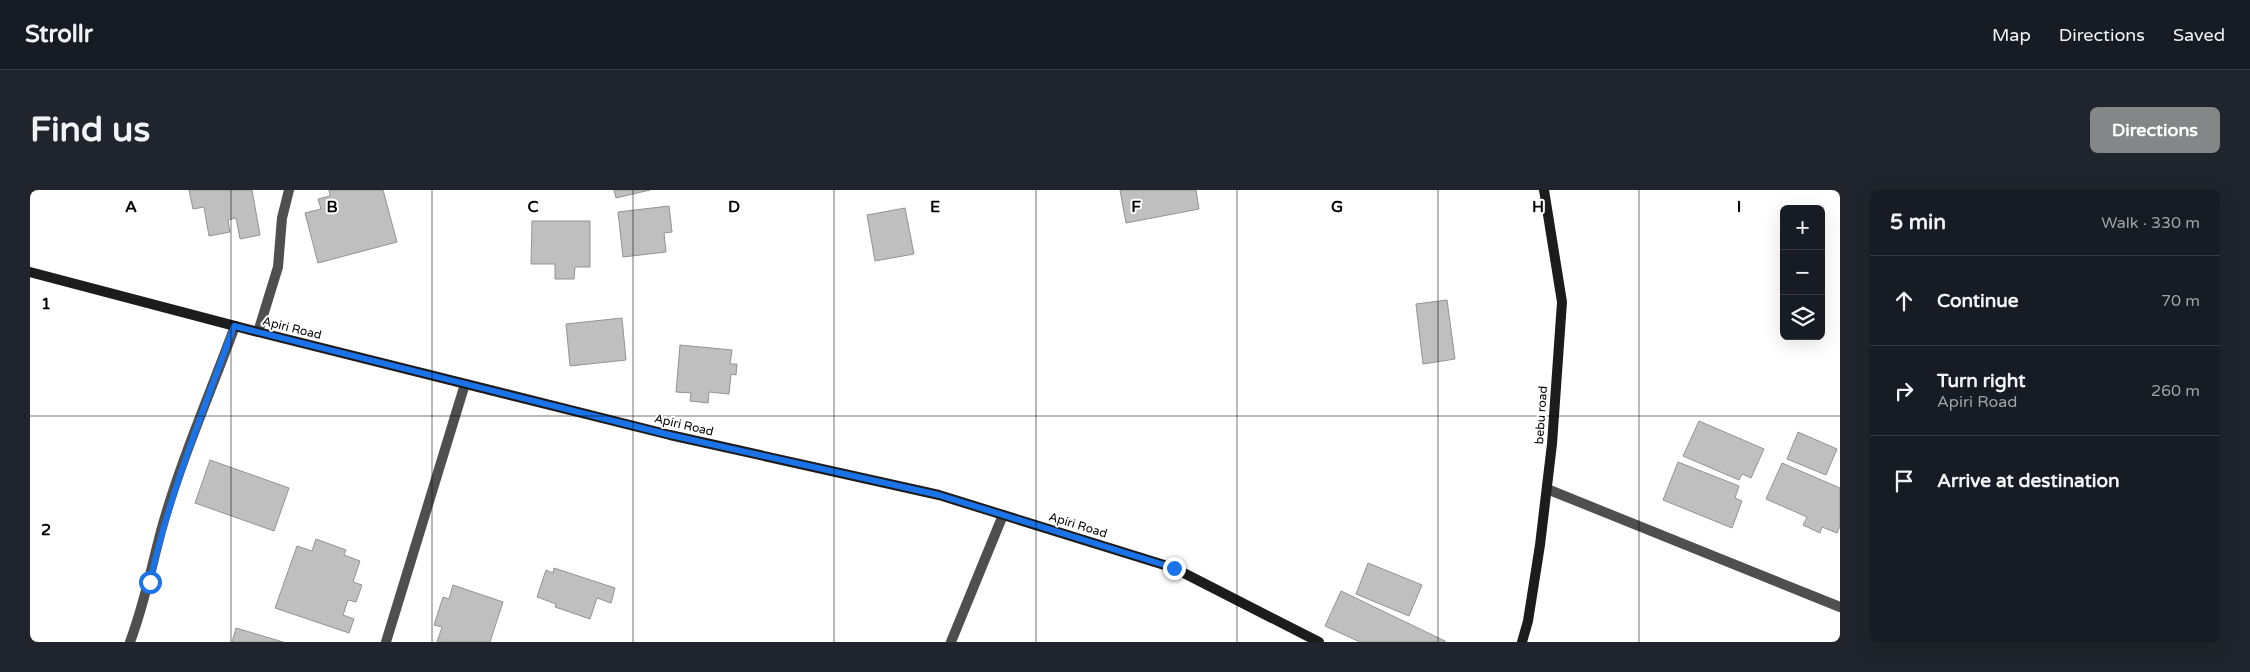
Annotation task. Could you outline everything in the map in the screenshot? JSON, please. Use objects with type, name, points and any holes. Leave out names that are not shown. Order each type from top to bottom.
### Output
[{"type":"street","points":[[258,332],[278,267],[282,218],[289,190]]},
{"type":"street","name":"bebu road","points":[[1522,642],[1528,621],[1547,490],[1562,302],[1544,190]]},
{"type":"street","name":"Apiri Road","points":[[30,272],[234,326],[670,435],[939,495],[1174,568],[1319,642]]},
{"type":"street","points":[[130,642],[150,582],[161,532],[172,496],[234,326]]},
{"type":"street","points":[[386,642],[465,384]]},
{"type":"street","points":[[1547,490],[1840,607]]},
{"type":"street","points":[[951,642],[1002,515]]},
{"type":"building","points":[[189,190],[252,190],[260,235],[240,239],[236,218],[228,220],[230,232],[209,236],[204,207],[193,209]]},
{"type":"building","points":[[329,190],[383,190],[397,242],[318,263],[305,213],[321,209],[318,199],[330,196]]},
{"type":"building","points":[[614,190],[650,190],[616,198]]},
{"type":"building","points":[[1120,190],[1196,190],[1199,209],[1126,223]]},
{"type":"building","points":[[669,206],[672,232],[664,233],[666,252],[623,257],[618,212]]},
{"type":"building","points":[[905,208],[914,254],[875,261],[867,215]]},
{"type":"building","points":[[532,221],[590,221],[590,267],[575,267],[574,279],[555,279],[555,264],[531,264]]},
{"type":"building","points":[[1447,300],[1455,359],[1423,364],[1416,304]]},
{"type":"building","points":[[622,318],[626,360],[570,366],[566,324]]},
{"type":"building","points":[[680,345],[732,350],[730,364],[737,364],[736,375],[731,374],[729,394],[709,392],[708,403],[690,401],[691,393],[676,392]]},
{"type":"building","points":[[1699,421],[1764,449],[1751,478],[1742,474],[1739,480],[1683,456]]},
{"type":"building","points":[[1798,432],[1837,449],[1826,475],[1787,459]]},
{"type":"building","points":[[210,460],[289,488],[274,531],[195,503]]},
{"type":"building","points":[[1678,462],[1739,486],[1735,498],[1742,501],[1732,528],[1663,500]]},
{"type":"building","points":[[1782,463],[1840,488],[1840,526],[1837,533],[1822,527],[1820,533],[1803,525],[1807,517],[1766,499]]},
{"type":"building","points":[[316,539],[346,550],[344,555],[360,561],[353,582],[362,585],[356,602],[348,600],[343,615],[354,619],[349,633],[275,608],[297,546],[312,551]]},
{"type":"building","points":[[1368,563],[1422,585],[1409,616],[1356,594]]},
{"type":"building","points":[[554,568],[615,588],[611,603],[597,598],[590,619],[555,607],[556,604],[537,597],[546,570],[553,573]]},
{"type":"building","points":[[453,585],[503,602],[490,642],[437,642],[442,627],[434,625],[443,597],[449,599]]},
{"type":"building","points":[[1341,591],[1445,642],[1360,642],[1325,626]]},
{"type":"building","points":[[236,628],[283,642],[232,642]]},
{"type":"route","points":[[150,582],[161,532],[172,496],[234,326],[670,435],[939,495],[1174,568]]}]
